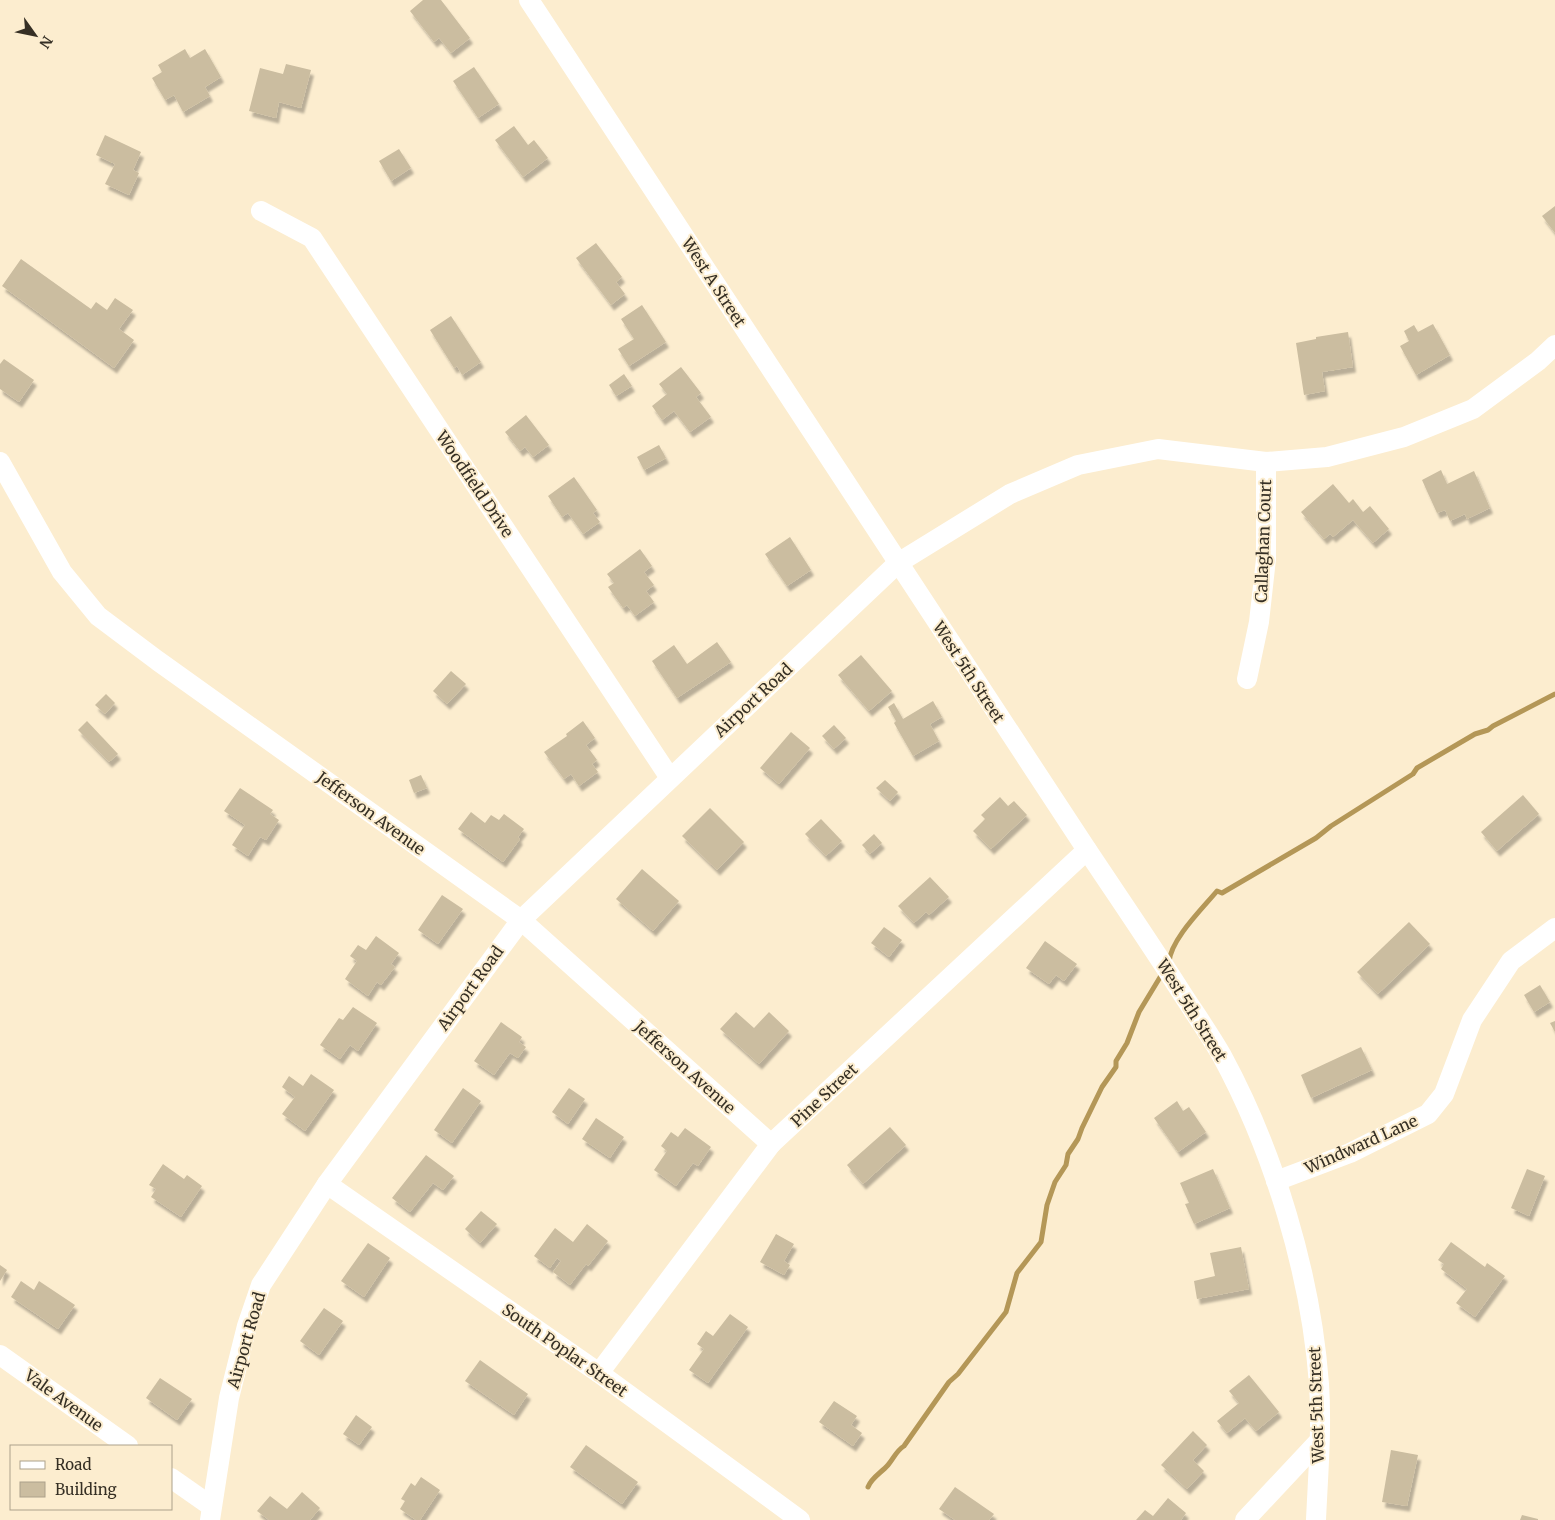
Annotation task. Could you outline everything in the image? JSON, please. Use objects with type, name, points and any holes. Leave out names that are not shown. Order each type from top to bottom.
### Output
[{"type":"street","name":"West A Street","points":[[529,0],[898,563]]},
{"type":"street","name":"Woodfield Drive","points":[[261,212],[312,238],[670,778]]},
{"type":"street","name":"Airport Road","points":[[211,1513],[229,1398],[247,1326],[261,1285],[327,1184],[521,920],[898,563],[1010,494],[1078,465],[1158,449],[1266,462],[1327,457],[1404,437],[1473,409],[1538,361],[1555,345]]},
{"type":"street","name":"Jefferson Avenue","points":[[0,462],[62,572],[98,616],[158,661],[521,920],[771,1144]]},
{"type":"street","name":"Callaghan Court","points":[[1247,680],[1260,622],[1266,559],[1266,462]]},
{"type":"street","name":"West 5th Street","points":[[898,563],[1086,850],[1147,939],[1221,1055],[1252,1118],[1276,1182],[1301,1266],[1313,1328],[1319,1385],[1320,1441],[1316,1520]]},
{"type":"street","name":"Pine Street","points":[[599,1374],[771,1144],[1086,850]]},
{"type":"street","name":"Windward Lane","points":[[1276,1182],[1350,1153],[1428,1114],[1444,1094],[1472,1020],[1510,961],[1555,928]]},
{"type":"street","name":"South Poplar Street","points":[[327,1184],[599,1374],[800,1520]]},
{"type":"street","name":"Vale Avenue","points":[[0,1355],[127,1445]]},
{"type":"street","points":[[1245,1520],[1320,1441]]},
{"type":"street","points":[[172,1479],[211,1513]]},
{"type":"building","points":[[423,0],[441,0],[470,38],[451,53],[439,38],[434,42],[410,11]]},
{"type":"building","points":[[185,49],[190,58],[205,49],[221,77],[205,87],[210,96],[183,112],[174,95],[165,100],[152,78],[162,72],[158,65]]},
{"type":"building","points":[[286,64],[311,70],[301,108],[279,102],[276,118],[249,111],[260,68],[283,74]]},
{"type":"building","points":[[474,67],[499,104],[478,118],[453,81]]},
{"type":"building","points":[[514,126],[528,145],[534,140],[548,158],[523,177],[495,140]]},
{"type":"building","points":[[105,135],[141,152],[133,170],[139,173],[129,195],[105,184],[115,164],[96,155]]},
{"type":"building","points":[[399,149],[411,168],[391,181],[379,161]]},
{"type":"building","points":[[1555,206],[1555,233],[1542,216]]},
{"type":"building","points":[[596,243],[622,277],[616,282],[625,294],[611,305],[576,258]]},
{"type":"building","points":[[21,259],[91,309],[96,302],[107,310],[115,298],[133,310],[119,329],[134,340],[114,368],[2,286]]},
{"type":"building","points":[[642,305],[666,342],[629,366],[618,349],[634,339],[621,319]]},
{"type":"building","points":[[451,316],[481,362],[462,375],[457,366],[454,368],[430,330]]},
{"type":"building","points":[[1433,324],[1450,355],[1416,375],[1400,346],[1409,341],[1404,331],[1414,325],[1418,332]]},
{"type":"building","points":[[1348,332],[1353,367],[1322,372],[1325,391],[1304,395],[1296,343],[1316,339],[1316,337]]},
{"type":"building","points":[[4,359],[34,380],[19,402],[0,389],[0,364]]},
{"type":"building","points":[[681,367],[701,393],[696,397],[711,417],[690,432],[674,411],[662,420],[652,406],[667,394],[659,384]]},
{"type":"building","points":[[624,374],[632,386],[616,396],[609,385]]},
{"type":"building","points":[[526,415],[549,445],[533,457],[525,447],[520,451],[505,432]]},
{"type":"building","points":[[659,445],[666,458],[644,470],[637,457]]},
{"type":"building","points":[[1441,470],[1447,484],[1474,471],[1490,508],[1467,519],[1465,514],[1450,521],[1445,510],[1437,513],[1422,480]]},
{"type":"building","points":[[574,477],[597,510],[593,513],[600,522],[583,534],[568,513],[562,517],[548,496]]},
{"type":"building","points":[[1333,484],[1349,503],[1353,499],[1363,512],[1370,506],[1389,529],[1373,543],[1353,520],[1333,537],[1330,534],[1324,539],[1301,512]]},
{"type":"building","points":[[790,537],[811,570],[787,586],[765,554]]},
{"type":"building","points":[[640,549],[652,566],[644,572],[654,585],[646,591],[654,602],[635,616],[627,605],[623,608],[608,587],[614,583],[607,574]]},
{"type":"building","points":[[717,642],[731,662],[677,698],[652,661],[674,645],[687,664]]},
{"type":"building","points":[[861,655],[892,691],[869,711],[838,675]]},
{"type":"building","points":[[451,671],[466,684],[447,704],[433,691]]},
{"type":"building","points":[[106,694],[115,703],[105,714],[95,705]]},
{"type":"building","points":[[933,701],[942,717],[930,724],[939,741],[913,756],[894,723],[896,721],[888,707],[894,703],[903,719]]},
{"type":"building","points":[[87,721],[118,754],[109,762],[78,730]]},
{"type":"building","points":[[583,721],[595,738],[586,745],[597,760],[592,764],[598,772],[579,786],[571,774],[564,779],[544,752],[567,736],[566,734]]},
{"type":"building","points":[[834,725],[846,738],[834,749],[822,736]]},
{"type":"building","points":[[791,732],[810,748],[779,784],[760,768]]},
{"type":"building","points":[[421,775],[427,788],[414,793],[409,780]]},
{"type":"building","points":[[885,780],[898,792],[890,801],[876,788]]},
{"type":"building","points":[[240,788],[273,810],[270,814],[279,820],[266,840],[260,837],[248,856],[232,845],[245,825],[224,811]]},
{"type":"building","points":[[1523,795],[1539,814],[1497,851],[1481,832]]},
{"type":"building","points":[[1000,797],[1008,806],[1014,801],[1027,815],[991,849],[973,831],[985,819],[981,815]]},
{"type":"building","points":[[710,808],[744,842],[717,870],[682,836]]},
{"type":"building","points":[[471,812],[485,823],[491,815],[499,820],[504,814],[524,829],[518,837],[520,839],[503,862],[458,829]]},
{"type":"building","points":[[821,819],[842,841],[826,856],[805,834]]},
{"type":"building","points":[[874,834],[882,843],[870,854],[862,845]]},
{"type":"building","points":[[642,869],[679,901],[653,931],[616,899]]},
{"type":"building","points":[[930,877],[949,897],[929,915],[926,912],[914,923],[898,906]]},
{"type":"building","points":[[442,895],[463,909],[438,944],[418,930]]},
{"type":"building","points":[[1409,922],[1430,944],[1378,994],[1357,972]]},
{"type":"building","points":[[884,927],[902,940],[889,957],[871,943]]},
{"type":"building","points":[[376,936],[399,953],[391,964],[395,967],[381,985],[377,982],[368,996],[345,979],[357,961],[350,956],[358,945],[366,950]]},
{"type":"building","points":[[1045,941],[1077,964],[1064,981],[1056,975],[1049,984],[1026,968]]},
{"type":"building","points":[[1540,985],[1550,1002],[1534,1012],[1524,995]]},
{"type":"building","points":[[353,1007],[377,1023],[358,1051],[350,1045],[340,1059],[320,1045],[339,1018],[343,1020]]},
{"type":"building","points":[[736,1012],[754,1028],[769,1012],[789,1031],[759,1064],[720,1029]]},
{"type":"building","points":[[1555,1021],[1555,1032],[1550,1023]]},
{"type":"building","points":[[501,1022],[522,1037],[519,1042],[526,1047],[518,1058],[510,1053],[494,1075],[474,1061]]},
{"type":"building","points":[[1361,1047],[1372,1070],[1311,1098],[1301,1075]]},
{"type":"building","points":[[311,1074],[334,1090],[305,1131],[282,1114],[295,1097],[282,1087],[289,1076],[303,1086]]},
{"type":"building","points":[[463,1088],[481,1101],[452,1143],[434,1130]]},
{"type":"building","points":[[569,1088],[585,1099],[568,1124],[552,1112]]},
{"type":"building","points":[[1177,1101],[1183,1111],[1189,1107],[1206,1132],[1178,1152],[1154,1118]]},
{"type":"building","points":[[596,1118],[624,1137],[610,1158],[582,1139]]},
{"type":"building","points":[[890,1127],[906,1145],[863,1184],[847,1165]]},
{"type":"building","points":[[685,1128],[711,1147],[698,1166],[693,1163],[676,1186],[654,1170],[667,1151],[661,1146],[671,1132],[678,1137]]},
{"type":"building","points":[[426,1155],[454,1176],[443,1190],[433,1183],[410,1212],[392,1198]]},
{"type":"building","points":[[163,1164],[184,1179],[187,1175],[202,1186],[181,1217],[151,1197],[156,1189],[149,1185]]},
{"type":"building","points":[[1213,1169],[1230,1208],[1194,1224],[1185,1204],[1189,1203],[1180,1183]]},
{"type":"building","points":[[1527,1169],[1545,1176],[1529,1216],[1511,1208]]},
{"type":"building","points":[[481,1211],[497,1224],[480,1243],[465,1229]]},
{"type":"building","points":[[587,1224],[608,1241],[588,1266],[586,1264],[570,1285],[553,1272],[561,1261],[557,1258],[550,1268],[534,1256],[555,1228],[573,1242]]},
{"type":"building","points":[[776,1234],[794,1244],[784,1261],[790,1265],[784,1275],[760,1262]]},
{"type":"building","points":[[1451,1242],[1485,1267],[1487,1263],[1505,1276],[1475,1317],[1456,1303],[1467,1289],[1441,1269],[1444,1264],[1438,1260]]},
{"type":"building","points":[[368,1243],[390,1258],[364,1297],[341,1281]]},
{"type":"building","points":[[1241,1247],[1249,1289],[1197,1299],[1194,1281],[1215,1276],[1210,1253]]},
{"type":"building","points":[[0,1265],[7,1270],[0,1281]]},
{"type":"building","points":[[21,1281],[34,1290],[39,1281],[75,1305],[58,1329],[11,1297]]},
{"type":"building","points":[[324,1308],[343,1321],[319,1355],[300,1341]]},
{"type":"building","points":[[730,1314],[748,1327],[708,1383],[689,1370],[704,1349],[697,1344],[706,1331],[713,1336]]},
{"type":"building","points":[[480,1360],[528,1394],[514,1415],[465,1381]]},
{"type":"building","points":[[1249,1375],[1279,1412],[1256,1431],[1245,1418],[1227,1433],[1217,1421],[1239,1403],[1229,1391]]},
{"type":"building","points":[[160,1378],[192,1399],[177,1420],[146,1398]]},
{"type":"building","points":[[834,1401],[857,1416],[851,1425],[862,1433],[853,1446],[819,1422]]},
{"type":"building","points":[[356,1415],[372,1427],[359,1445],[343,1434]]},
{"type":"building","points":[[1193,1431],[1207,1445],[1193,1460],[1204,1471],[1187,1489],[1161,1465]]},
{"type":"building","points":[[586,1445],[638,1482],[622,1504],[570,1467]]},
{"type":"building","points":[[1391,1450],[1418,1455],[1407,1506],[1382,1502]]},
{"type":"building","points":[[421,1477],[440,1490],[420,1520],[416,1520],[400,1509],[405,1501],[401,1499],[411,1483],[415,1486]]},
{"type":"building","points":[[955,1487],[994,1514],[989,1520],[955,1520],[939,1509]]},
{"type":"building","points":[[302,1492],[320,1508],[310,1520],[269,1520],[257,1511],[270,1496],[287,1509]]},
{"type":"building","points":[[1168,1498],[1186,1513],[1181,1520],[1136,1520],[1145,1510],[1153,1516]]},
{"type":"building","points":[[1522,1515],[1538,1519],[1538,1520],[1520,1520]]},
{"type":"waterway","points":[[1169,962],[1171,953],[1181,934],[1217,891],[1222,893],[1316,838],[1331,826],[1413,774],[1417,768],[1475,734],[1488,730],[1555,694]]},
{"type":"waterway","points":[[868,1487],[872,1480],[904,1446],[949,1382],[958,1374],[1006,1312],[1017,1273],[1041,1242],[1047,1205],[1055,1182],[1066,1165],[1068,1154],[1078,1139],[1102,1087],[1116,1067],[1116,1061],[1127,1043],[1139,1012],[1162,974]]}]
